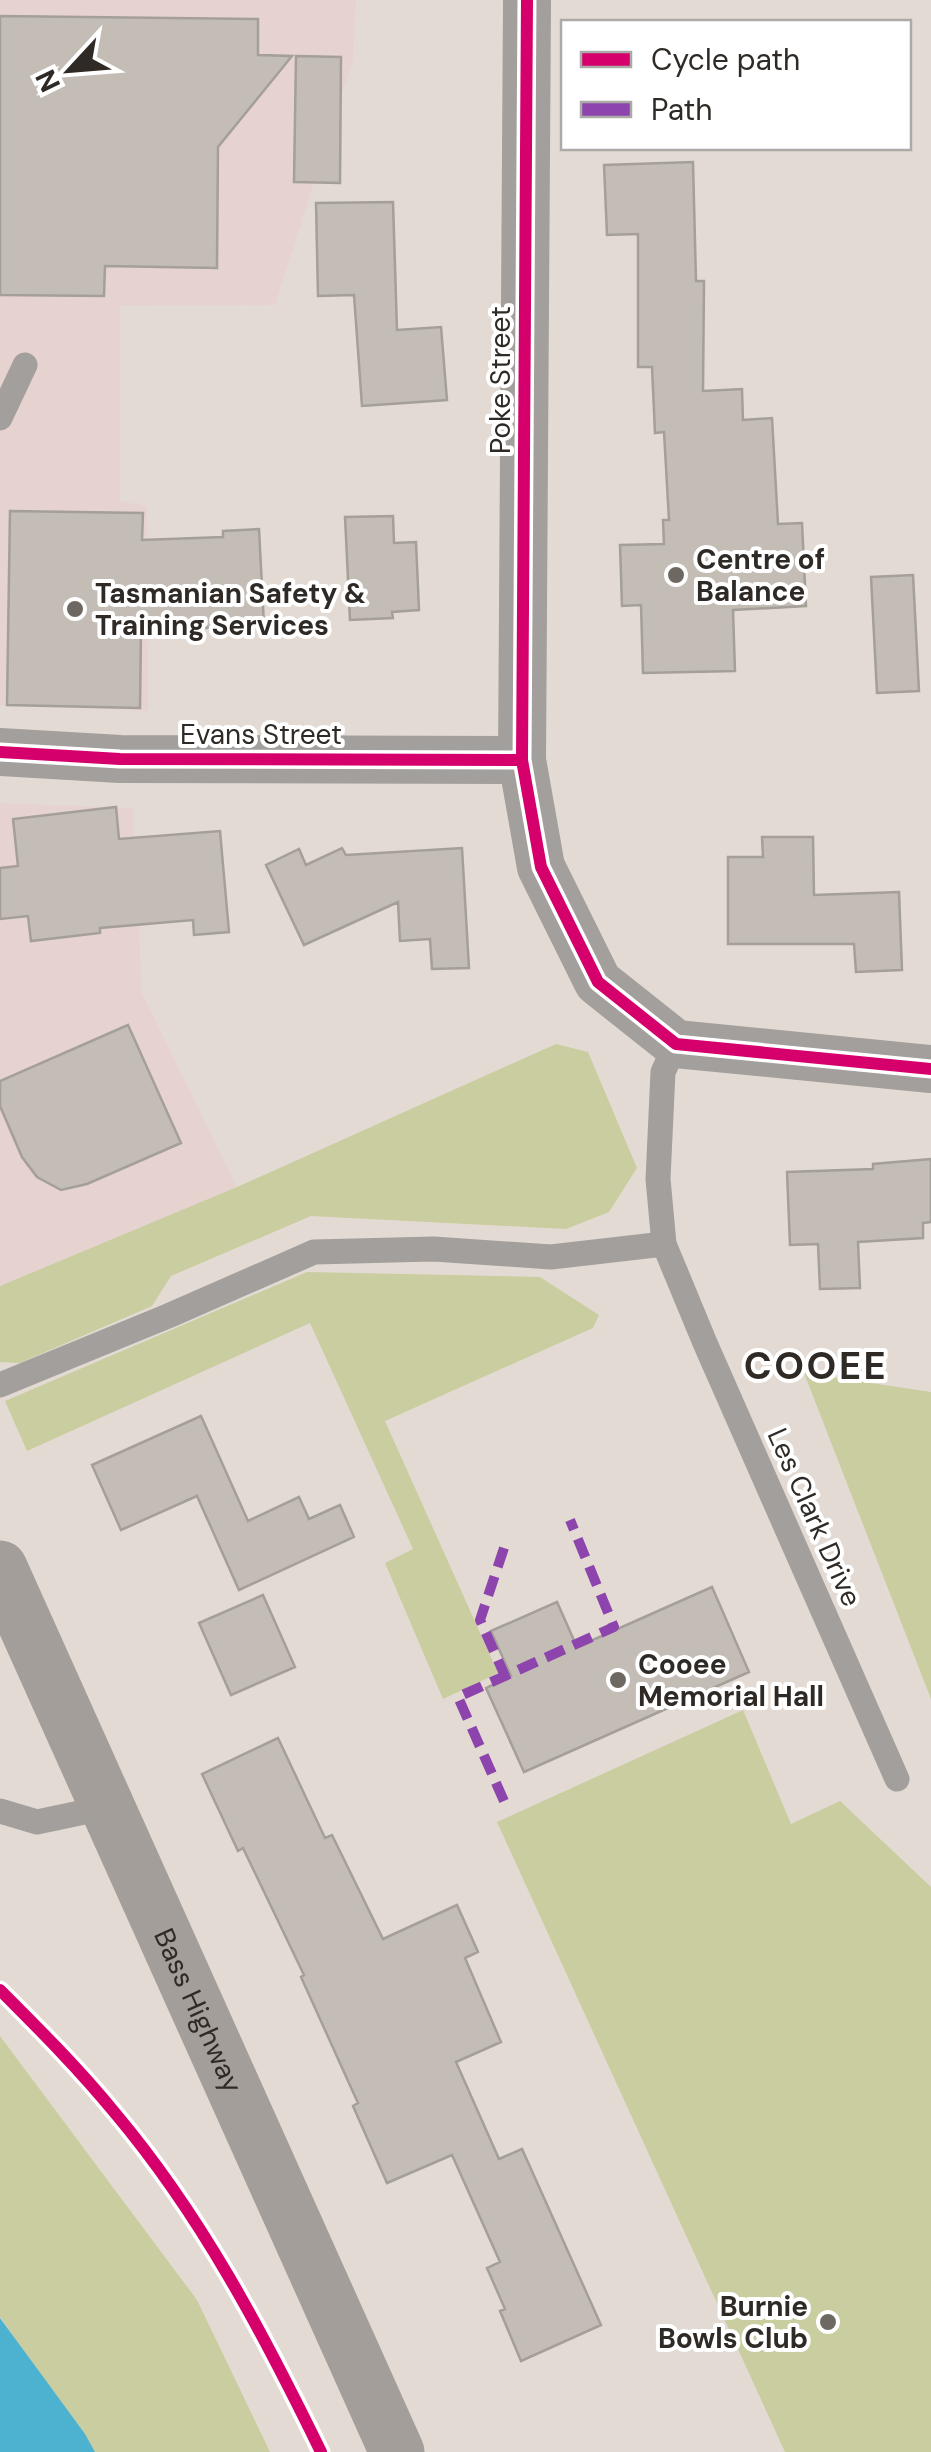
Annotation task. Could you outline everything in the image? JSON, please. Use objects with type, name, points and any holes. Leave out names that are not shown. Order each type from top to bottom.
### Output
[{"type":"highway","name":"Bass Highway","points":[[0,1568],[397,2452]]},
{"type":"street","name":"Poke Street","points":[[527,0],[522,760],[541,867],[598,982],[676,1044]]},
{"type":"street","name":"Evans Street","points":[[0,752],[120,759],[522,760]]},
{"type":"street","points":[[676,1044],[931,1069]]},
{"type":"lane","points":[[0,418],[25,365]]},
{"type":"lane","name":"Les Clark Drive","points":[[676,1044],[663,1072],[658,1179],[664,1244],[897,1779]]},
{"type":"lane","points":[[0,1385],[314,1252],[434,1250],[551,1256],[664,1244]]},
{"type":"lane","points":[[0,1811],[36,1822],[108,1807]]},
{"type":"shaded area","points":[[0,0],[356,0],[353,60],[275,305],[120,306],[120,501],[147,506],[148,711],[0,705]]},
{"type":"shaded area","points":[[0,803],[133,808],[142,993],[237,1187],[0,1286]]},
{"type":"green space","points":[[556,1044],[588,1052],[637,1168],[609,1212],[566,1229],[311,1216],[171,1276],[152,1306],[20,1363],[0,1362],[0,1286],[237,1187]]},
{"type":"green space","points":[[307,1272],[540,1277],[599,1315],[593,1328],[385,1421],[498,1673],[443,1699],[385,1563],[413,1549],[310,1323],[27,1451],[5,1401]]},
{"type":"green space","points":[[804,1373],[931,1392],[931,1699]]},
{"type":"green space","points":[[743,1710],[791,1824],[840,1801],[931,1887],[931,2452],[785,2452],[497,1822]]},
{"type":"green space","points":[[0,2036],[197,2300],[270,2452],[95,2452],[0,2317]]},
{"type":"water","points":[[0,2318],[85,2434],[95,2452],[0,2452]]},
{"type":"building","points":[[0,16],[258,19],[258,55],[292,56],[218,147],[217,268],[105,266],[104,296],[0,295]]},
{"type":"building","points":[[296,56],[341,57],[340,183],[294,182]]},
{"type":"building","points":[[693,162],[696,281],[704,281],[703,391],[742,389],[743,420],[772,418],[778,524],[802,523],[806,606],[733,610],[735,671],[643,673],[641,605],[622,606],[620,545],[664,544],[663,520],[669,520],[664,432],[655,433],[652,367],[638,367],[638,234],[607,235],[604,165]]},
{"type":"building","points":[[393,202],[397,330],[441,327],[447,400],[362,406],[354,295],[318,296],[316,203]]},
{"type":"building","name":"Tasmanian Safety & Training Services","points":[[10,511],[143,513],[142,540],[223,537],[223,531],[259,529],[264,625],[141,631],[140,708],[7,705]]},
{"type":"building","points":[[393,516],[394,543],[416,542],[419,610],[392,612],[393,618],[350,620],[345,517]]},
{"type":"building","points":[[913,575],[919,691],[877,693],[871,577]]},
{"type":"building","points":[[116,807],[119,839],[220,831],[229,932],[194,935],[193,920],[100,928],[100,933],[31,941],[28,916],[0,919],[0,868],[18,866],[13,819]]},
{"type":"building","points":[[762,837],[813,837],[814,895],[899,892],[902,970],[856,972],[854,944],[728,944],[728,857],[763,857]]},
{"type":"building","points":[[342,848],[346,855],[462,848],[469,968],[432,969],[430,939],[400,941],[398,902],[304,945],[266,865],[299,849],[306,865]]},
{"type":"building","points":[[128,1025],[181,1143],[87,1184],[61,1190],[37,1177],[22,1157],[0,1106],[0,1081]]},
{"type":"building","points":[[931,1159],[931,1222],[923,1223],[923,1238],[858,1242],[860,1288],[820,1289],[818,1244],[790,1245],[787,1172],[873,1169],[873,1164]]},
{"type":"building","points":[[201,1416],[248,1521],[299,1497],[309,1519],[340,1505],[354,1537],[239,1590],[197,1496],[121,1530],[92,1465]]},
{"type":"building","name":"Cooee Memorial Hall","points":[[712,1587],[749,1672],[524,1772],[486,1688],[511,1676],[491,1631],[557,1602],[577,1647]]},
{"type":"building","points":[[263,1595],[295,1667],[231,1695],[199,1623]]},
{"type":"building","points":[[278,1738],[325,1838],[332,1835],[383,1939],[457,1905],[478,1952],[465,1958],[501,2042],[456,2062],[499,2159],[522,2149],[601,2325],[521,2361],[487,2268],[500,2262],[452,2155],[387,2183],[353,2106],[358,2103],[301,1977],[304,1975],[243,1848],[238,1851],[202,1774]]},
{"type":"marked path","points":[[504,1801],[458,1697],[614,1627],[570,1520]]},
{"type":"marked path","points":[[504,1548],[480,1620],[505,1676]]},
{"type":"cycle path","points":[[527,0],[522,760],[541,867],[598,982],[676,1044],[931,1069]]},
{"type":"cycle path","points":[[0,752],[120,759],[522,760]]},
{"type":"cycle path","points":[[0,1990],[101,2097],[175,2192],[253,2319],[321,2452]]},
{"type":"place","name":"Centre of Balance","points":[[676,575]]},
{"type":"place","name":"Tasmanian Safety & Training Services","points":[[75,609]]},
{"type":"place","name":"Cooee Memorial Hall","points":[[618,1680]]},
{"type":"place","name":"Burnie Bowls Club","points":[[828,2322]]},
{"type":"district","name":"COOEE","points":[[816,1366]]}]
